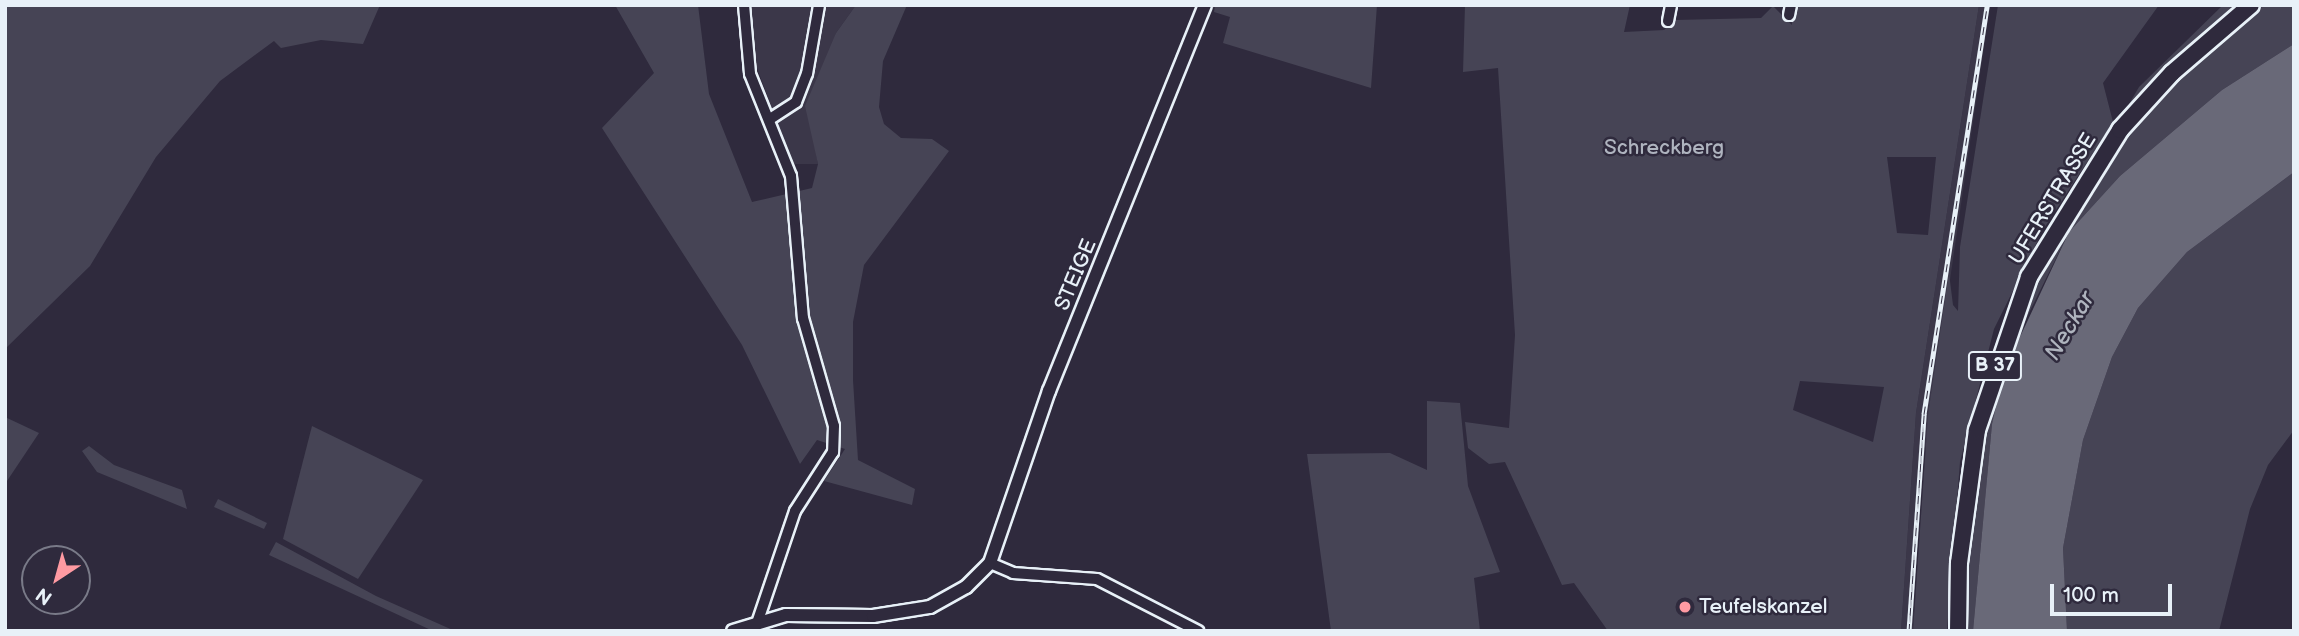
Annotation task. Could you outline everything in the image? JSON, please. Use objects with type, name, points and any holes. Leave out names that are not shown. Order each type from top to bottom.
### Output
[{"type":"main road","name":"UFERSTRASSE","points":[[1958,631],[1961,539],[1977,430],[2029,277],[2120,130],[2172,73],[2251,5]]},
{"type":"street","points":[[744,5],[750,74],[791,176],[803,318],[834,426],[833,452],[795,511],[758,620]]},
{"type":"street","points":[[770,119],[796,102],[807,74],[819,5]]},
{"type":"street","name":"STEIGE","points":[[990,563],[1049,391],[1205,5]]},
{"type":"street","points":[[1668,22],[1671,5]]},
{"type":"street","points":[[733,631],[758,620],[916,610],[966,587],[990,563],[1013,573],[1097,579],[1198,631]]},
{"type":"shaded area","points":[[749,5],[856,5],[836,33],[814,141],[818,164],[793,164],[757,68]]},
{"type":"shaded area","points":[[1979,5],[1990,5],[1917,507],[1913,631],[1901,631],[1916,413]]},
{"type":"green space","points":[[5,5],[380,5],[363,44],[321,40],[281,48],[274,41],[220,81],[156,157],[90,266],[5,349]]},
{"type":"green space","points":[[615,5],[698,5],[709,94],[752,202],[812,188],[818,164],[805,106],[836,33],[856,5],[907,5],[883,61],[879,107],[884,124],[901,138],[932,139],[949,151],[864,265],[853,322],[853,380],[858,460],[915,489],[912,505],[824,481],[845,449],[817,440],[800,464],[742,345],[602,128],[654,73]]},
{"type":"green space","points":[[1215,5],[1377,5],[1371,88],[1223,43],[1230,17],[1214,12]]},
{"type":"green space","name":"Schreckberg","points":[[1465,5],[1630,5],[1624,32],[1664,30],[1675,20],[1761,18],[1773,6],[1792,25],[1791,5],[1979,5],[1916,413],[1901,631],[1608,631],[1574,583],[1562,585],[1505,462],[1489,464],[1468,448],[1465,422],[1509,428],[1515,335],[1498,68],[1463,72]],"holes":[[[1887,157],[1936,157],[1928,235],[1897,233]],[[1800,381],[1884,387],[1873,442],[1793,410]]]},
{"type":"green space","points":[[1998,5],[2159,5],[2103,83],[2113,122],[2043,230],[1994,329],[1960,462],[1947,631],[1913,631],[1928,415],[1949,273],[1953,305],[1958,311],[1960,247]]},
{"type":"green space","points":[[2223,5],[2234,5],[2119,121],[2139,87]]},
{"type":"green space","points":[[2264,5],[2294,5],[2294,44],[2222,90],[2120,176],[2069,232],[2027,317],[1992,424],[1973,631],[1966,631],[1966,563],[1983,442],[1998,375],[2039,277],[2114,146],[2153,101]]},
{"type":"green space","points":[[2294,172],[2294,430],[2268,465],[2250,509],[2219,631],[2067,631],[2063,548],[2083,440],[2112,357],[2138,308],[2187,252]]},
{"type":"green space","points":[[1427,401],[1460,403],[1468,486],[1500,572],[1474,578],[1480,631],[1331,631],[1307,454],[1390,453],[1427,470]]},
{"type":"green space","points":[[5,417],[39,433],[5,484]]},
{"type":"green space","points":[[312,426],[423,480],[358,579],[283,539]]},
{"type":"green space","points":[[89,446],[114,465],[182,490],[187,509],[97,472],[82,451]]},
{"type":"green space","points":[[218,499],[267,523],[264,529],[214,507]]},
{"type":"green space","points":[[276,542],[376,596],[455,631],[433,631],[269,555]]},
{"type":"water","name":"Neckar","points":[[2294,44],[2294,172],[2187,252],[2138,308],[2112,357],[2083,440],[2063,548],[2067,631],[1973,631],[1992,424],[2005,369],[2069,232],[2120,176],[2222,90]]},
{"type":"railway","points":[[1909,631],[1924,414],[1987,5]]},
{"type":"place","name":"Teufelskanzel","points":[[1685,607]]}]
